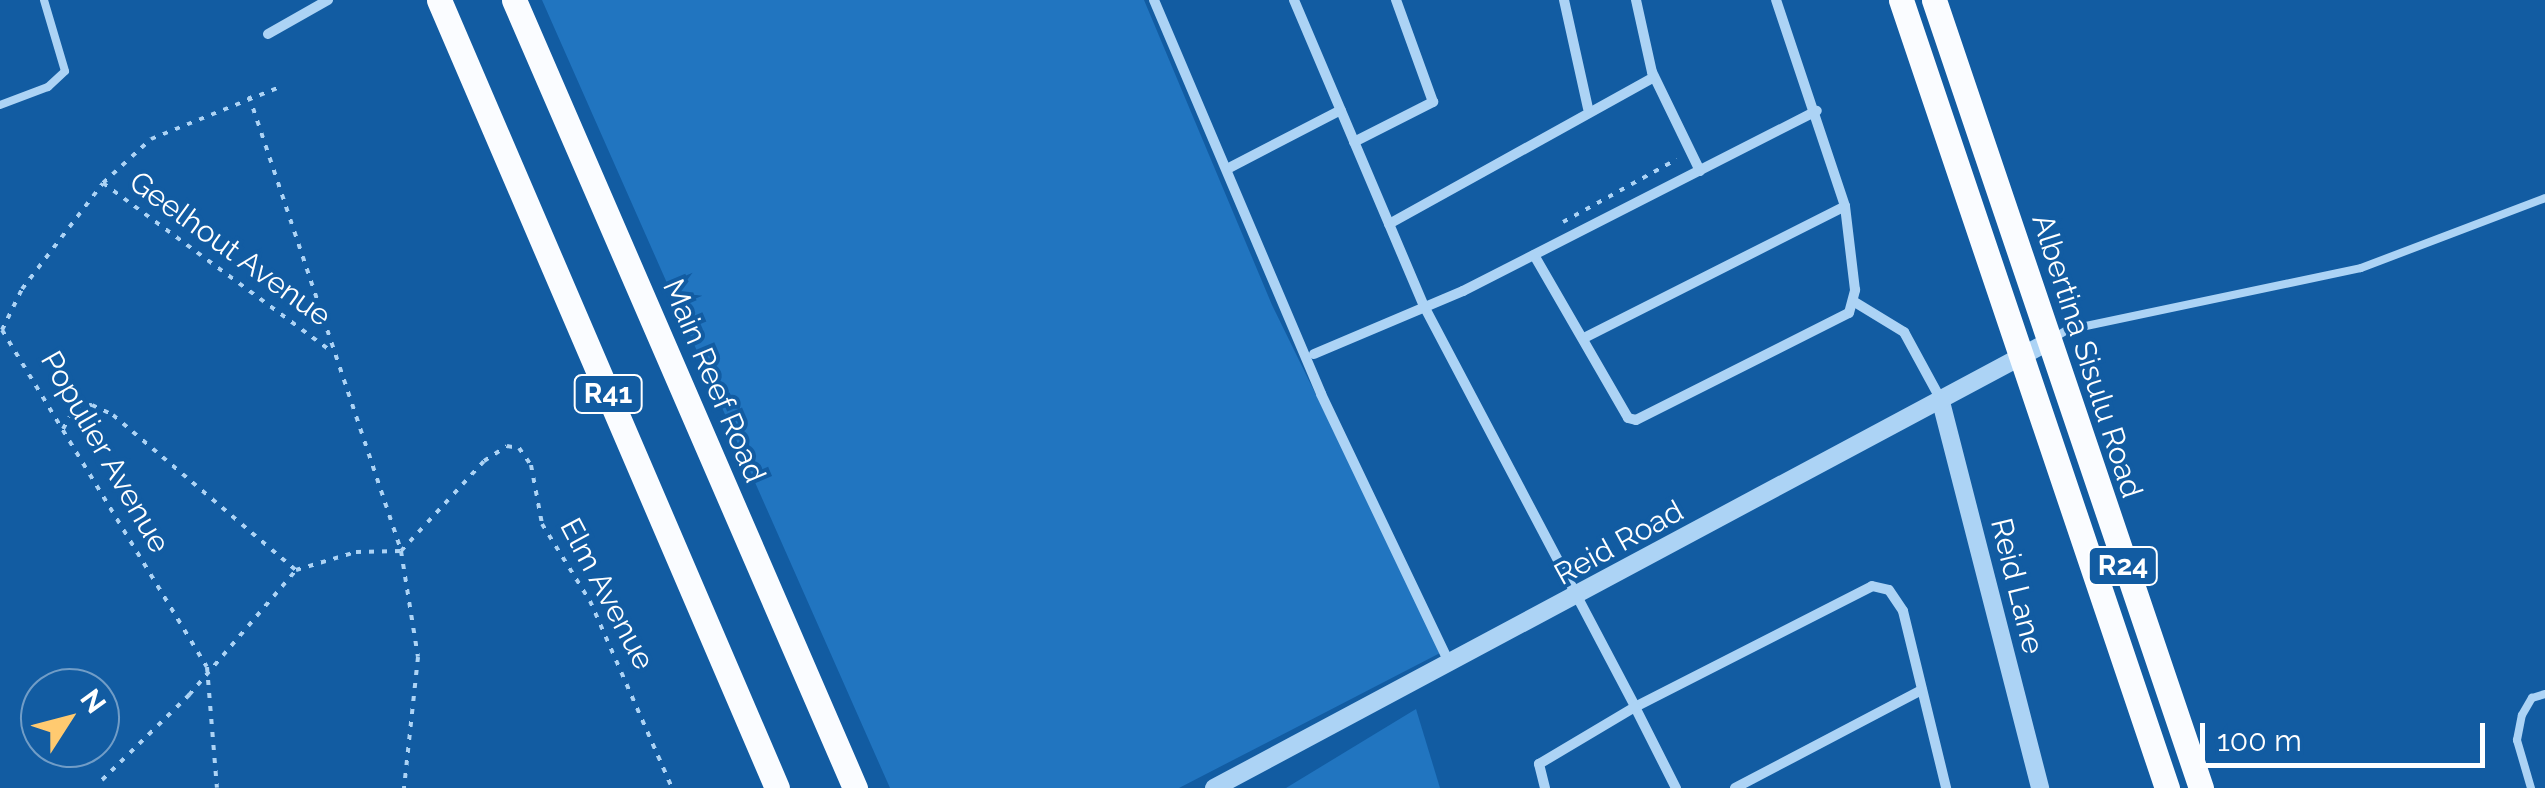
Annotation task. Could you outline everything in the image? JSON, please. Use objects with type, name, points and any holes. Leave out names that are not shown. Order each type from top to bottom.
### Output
[{"type":"main road","name":"R41","points":[[439,0],[777,788]]},
{"type":"main road","name":"Main Reef Road","points":[[514,0],[855,788]]},
{"type":"main road","name":"Albertina Sisulu Road","points":[[1901,0],[2167,788]]},
{"type":"main road","name":"Albertina Sisulu Road","points":[[1934,0],[2201,788]]},
{"type":"street","points":[[268,34],[328,0]]},
{"type":"street","points":[[1154,0],[1198,115],[1227,168],[1321,394],[1450,665]]},
{"type":"street","points":[[1294,0],[1425,308],[1676,788]]},
{"type":"street","points":[[1354,142],[1432,102],[1396,0]]},
{"type":"street","points":[[1564,0],[1588,108]]},
{"type":"street","points":[[1636,0],[1654,76],[1700,170]]},
{"type":"street","points":[[1534,255],[1628,418],[1636,420],[1850,314],[1846,206],[1776,0]]},
{"type":"street","points":[[1389,224],[1588,108],[1654,76]]},
{"type":"street","points":[[1227,168],[1341,110]]},
{"type":"street","points":[[1314,354],[1425,308],[1816,110]]},
{"type":"street","points":[[1584,338],[1846,206]]},
{"type":"street","points":[[1852,300],[1904,332],[1940,398]]},
{"type":"street","name":"Reid Road","points":[[1214,788],[1576,599],[2048,342]]},
{"type":"street","name":"Reid Lane","points":[[1940,398],[2040,788]]},
{"type":"street","points":[[1546,788],[1539,764],[1635,708],[1872,586],[1889,590],[1902,610],[1946,788]]},
{"type":"street","points":[[1735,788],[1922,690]]},
{"type":"lane","points":[[0,105],[48,86],[66,71],[44,0]]},
{"type":"lane","points":[[2048,342],[2067,330],[2360,268],[2545,198]]},
{"type":"lane","points":[[2532,788],[2517,740],[2522,715],[2532,698],[2545,694]]},
{"type":"path","name":"Populier Avenue","points":[[217,788],[207,667],[1,330],[22,289],[103,182],[151,139],[249,96],[277,88]]},
{"type":"path","points":[[249,96],[331,351],[401,551],[418,657],[404,788]]},
{"type":"path","points":[[1549,230],[1678,158],[1679,127]]},
{"type":"path","name":"Geelhout Avenue","points":[[103,182],[331,351]]},
{"type":"path","points":[[63,429],[76,406],[92,404],[113,415],[296,570]]},
{"type":"path","name":"Elm Avenue","points":[[401,551],[484,461],[500,448],[519,448],[531,465],[542,524],[590,601],[672,788]]},
{"type":"path","points":[[102,780],[189,694],[207,667],[296,570],[356,552],[401,551]]},
{"type":"shaded area","points":[[542,0],[1144,0],[1272,305],[1442,652],[1179,788],[890,788]]},
{"type":"shaded area","points":[[1416,709],[1440,788],[1286,788]]}]
